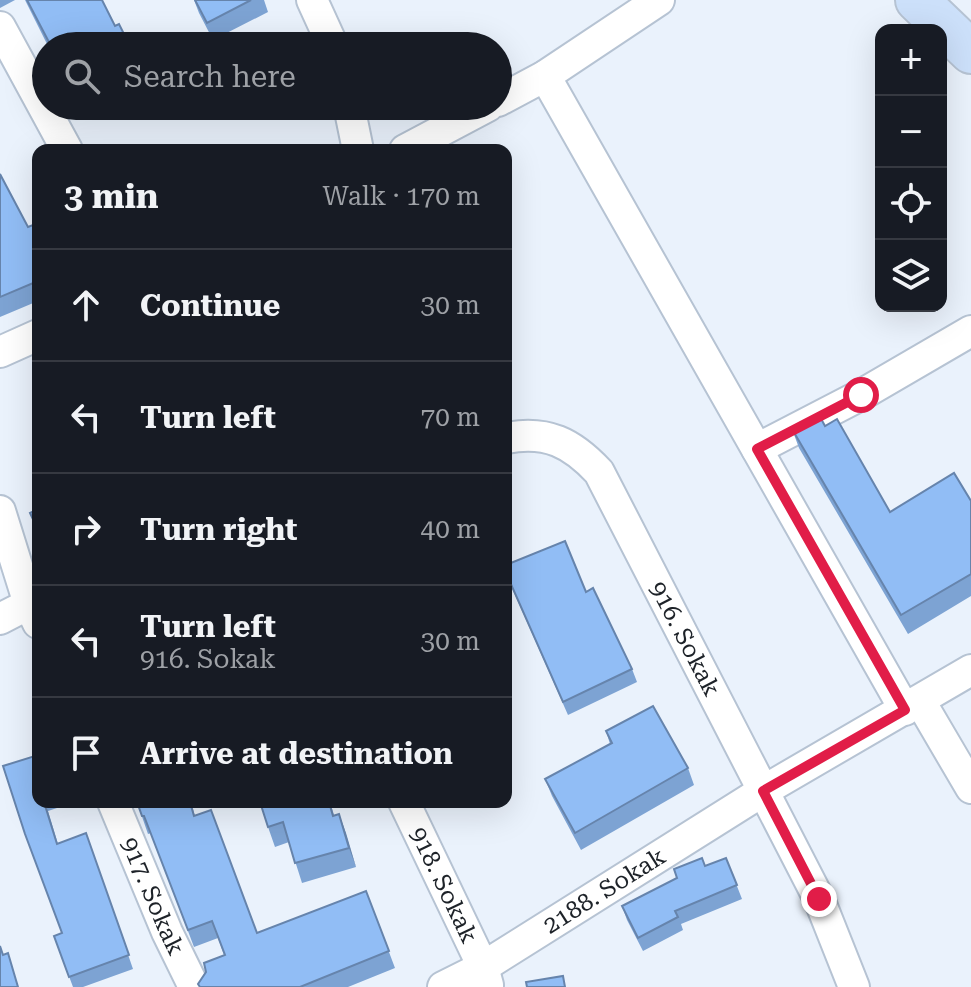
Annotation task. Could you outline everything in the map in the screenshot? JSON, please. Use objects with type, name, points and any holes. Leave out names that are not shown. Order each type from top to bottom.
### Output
[{"type":"main road","points":[[917,0],[971,52]]},
{"type":"street","points":[[312,0],[327,32]]},
{"type":"street","points":[[512,94],[545,76],[659,0]]},
{"type":"street","points":[[0,27],[32,86]]},
{"type":"street","points":[[545,76],[757,449],[913,705],[971,788]]},
{"type":"street","points":[[51,120],[64,144]]},
{"type":"street","points":[[352,120],[357,144]]},
{"type":"street","points":[[416,144],[462,120]]},
{"type":"street","points":[[757,449],[861,395],[971,331]]},
{"type":"street","points":[[0,352],[32,338]]},
{"type":"street","name":"916. Sokak","points":[[512,438],[550,437],[578,450],[599,472],[819,899],[854,987]]},
{"type":"street","points":[[0,511],[32,607]]},
{"type":"street","points":[[0,619],[32,613]]},
{"type":"street","name":"2188. Sokak","points":[[443,987],[486,977],[763,791],[971,670]]},
{"type":"street","name":"917. Sokak","points":[[115,808],[167,932],[194,987]]},
{"type":"street","name":"918. Sokak","points":[[407,808],[486,977]]},
{"type":"building","points":[[27,0],[102,0],[115,26],[119,24],[123,32],[44,32]]},
{"type":"building","points":[[195,0],[251,0],[207,23]]},
{"type":"building","points":[[0,174],[28,227],[32,225],[32,284],[0,297]]},
{"type":"building","points":[[819,415],[825,426],[837,419],[890,512],[954,473],[971,501],[971,574],[901,615],[792,429]]},
{"type":"building","points":[[565,541],[586,592],[593,588],[632,669],[563,702],[512,587],[512,563]]},
{"type":"building","points":[[653,706],[688,768],[575,833],[545,779],[612,743],[606,731]]},
{"type":"building","points":[[32,757],[32,808],[46,808],[57,844],[86,833],[129,955],[69,977],[54,936],[62,933],[3,766]]},
{"type":"building","points":[[139,808],[192,808],[194,816],[211,810],[257,933],[366,891],[389,951],[300,987],[200,987],[198,984],[206,972],[204,963],[225,955],[212,921],[188,930]]},
{"type":"building","points":[[262,808],[331,808],[333,816],[339,814],[349,848],[295,863],[283,822],[268,827]]},
{"type":"building","points":[[702,858],[705,866],[726,858],[737,885],[675,911],[678,917],[638,938],[622,906],[677,878],[674,869]]},
{"type":"building","points":[[0,946],[3,955],[8,953],[18,987],[0,987]]},
{"type":"building","points":[[563,976],[565,987],[527,987],[526,982]]},
{"type":"route","points":[[819,899],[763,791],[905,710],[757,449],[861,395]]}]
